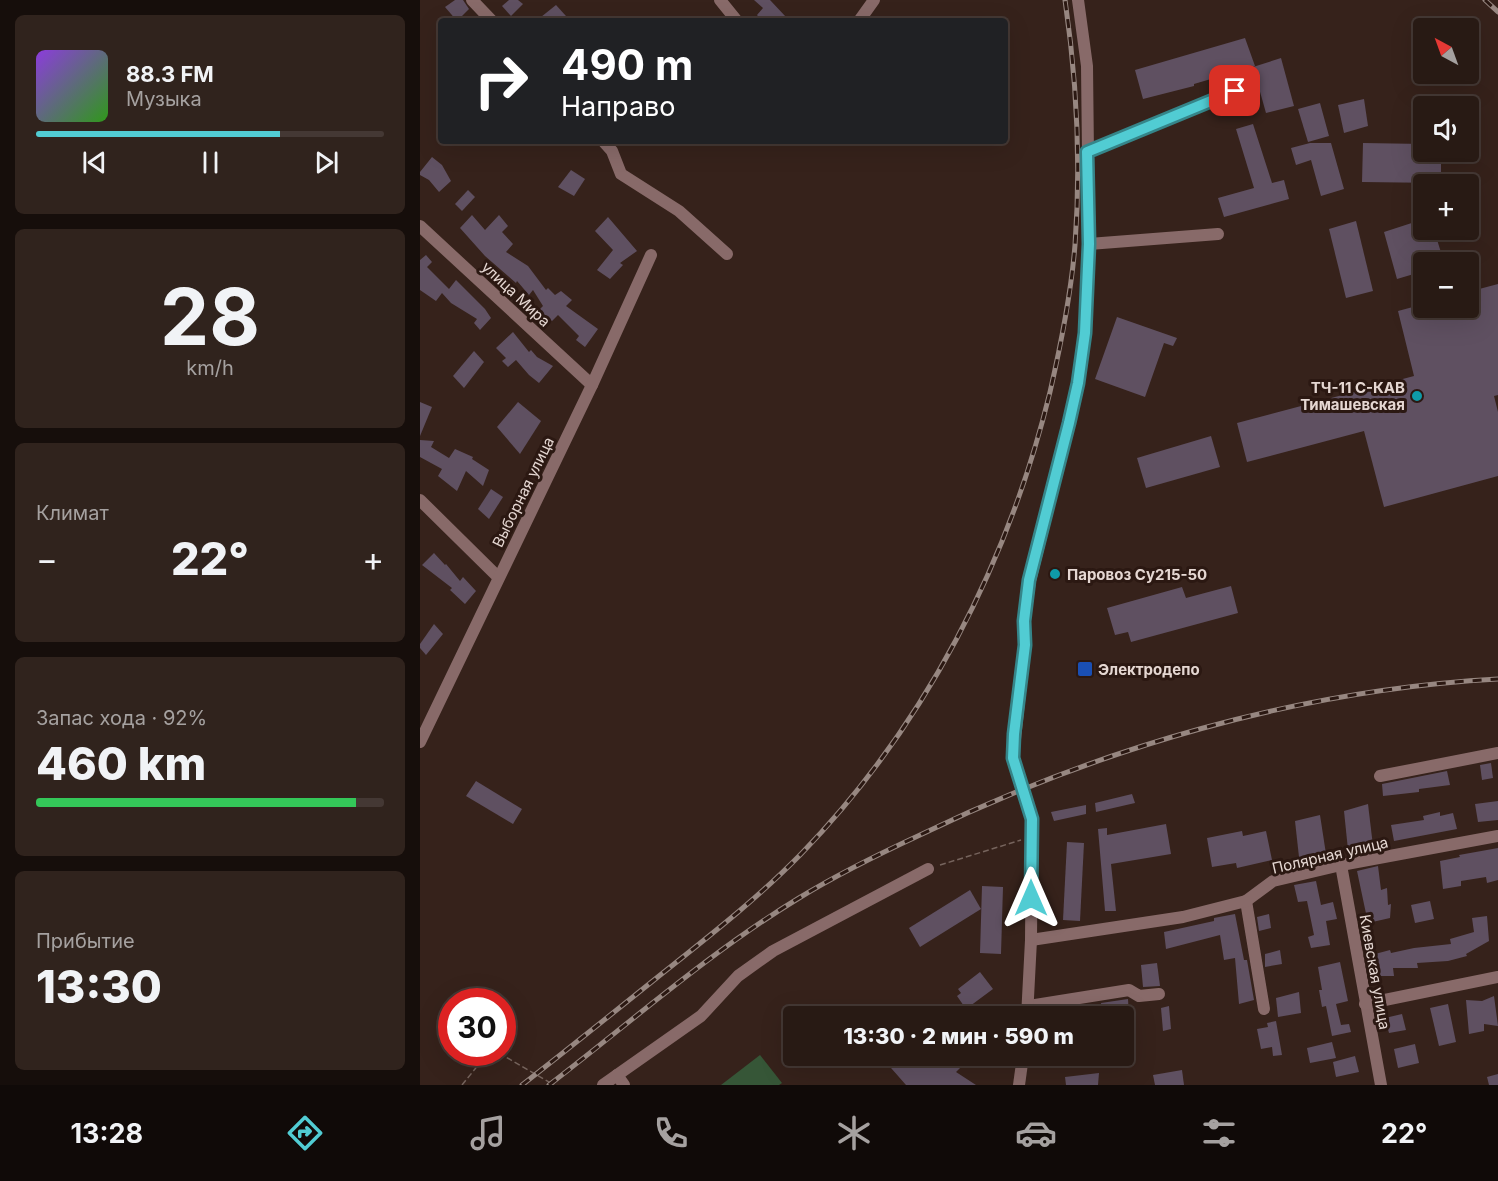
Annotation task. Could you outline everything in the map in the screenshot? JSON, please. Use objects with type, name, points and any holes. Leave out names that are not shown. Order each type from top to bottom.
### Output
[{"type":"street","points":[[472,0],[489,18]]},
{"type":"street","points":[[720,0],[734,18]]},
{"type":"street","points":[[861,18],[874,0]]},
{"type":"street","points":[[1028,1006],[1032,819],[1013,758],[1025,645],[1024,621],[1029,580],[1078,383],[1085,333],[1089,244],[1087,66],[1078,0]]},
{"type":"street","points":[[1087,152],[1235,91]]},
{"type":"street","points":[[606,144],[612,151],[621,174],[679,211],[727,254]]},
{"type":"street","name":"улица Мира","points":[[420,226],[592,385]]},
{"type":"street","points":[[1089,244],[1218,234]]},
{"type":"street","name":"Выборная улица","points":[[420,742],[592,385],[651,255]]},
{"type":"street","points":[[420,500],[498,577]]},
{"type":"street","points":[[1380,776],[1498,753]]},
{"type":"street","name":"Полярная улица","points":[[1031,940],[1183,916],[1246,901],[1273,881],[1341,865],[1498,836]]},
{"type":"street","name":"Киевская улица","points":[[1341,865],[1381,1085]]},
{"type":"street","points":[[603,1085],[620,1080],[701,1016],[738,976],[773,951],[928,869]]},
{"type":"street","points":[[1246,901],[1264,1009]]},
{"type":"street","points":[[1365,1004],[1498,977]]},
{"type":"street","points":[[1056,1006],[1129,990],[1139,996],[1159,994]]},
{"type":"street","points":[[1019,1085],[1022,1066]]},
{"type":"path","points":[[928,869],[1031,836]]},
{"type":"path","points":[[516,1063],[554,1085]]},
{"type":"path","points":[[462,1085],[477,1066]]},
{"type":"green space","points":[[760,1055],[782,1083],[779,1085],[721,1085]]},
{"type":"building","points":[[455,0],[463,0],[469,9],[460,18],[454,18],[445,7]]},
{"type":"building","points":[[509,0],[518,0],[523,4],[511,16],[502,6]]},
{"type":"building","points":[[754,0],[770,0],[786,17],[760,18],[757,15],[763,8]]},
{"type":"building","points":[[556,5],[566,16],[564,18],[540,18]]},
{"type":"building","points":[[1245,38],[1255,66],[1194,84],[1194,86],[1143,99],[1135,70]]},
{"type":"building","points":[[1281,58],[1294,106],[1266,113],[1253,67]]},
{"type":"building","points":[[1364,99],[1368,126],[1344,133],[1338,105]]},
{"type":"building","points":[[1320,103],[1329,136],[1308,142],[1298,109]]},
{"type":"building","points":[[1253,124],[1272,183],[1284,180],[1289,199],[1224,217],[1218,198],[1254,188],[1236,129]]},
{"type":"building","points":[[1310,143],[1331,143],[1344,189],[1321,196],[1311,160],[1296,165],[1291,148]]},
{"type":"building","points":[[1363,143],[1413,144],[1413,162],[1441,162],[1441,174],[1413,174],[1413,183],[1362,182]]},
{"type":"building","points":[[432,157],[442,165],[451,181],[439,192],[429,180],[420,175]]},
{"type":"building","points":[[571,170],[585,179],[574,196],[558,187]]},
{"type":"building","points":[[468,190],[475,197],[462,211],[455,204]]},
{"type":"building","points":[[472,215],[485,230],[499,215],[508,226],[502,232],[513,244],[506,252],[528,266],[546,290],[548,288],[555,295],[561,291],[572,300],[566,306],[598,329],[585,347],[576,340],[579,336],[558,315],[552,321],[539,310],[543,306],[533,290],[529,295],[517,281],[516,283],[485,256],[460,228]]},
{"type":"building","points":[[608,217],[637,251],[620,263],[623,265],[610,279],[597,270],[613,250],[595,231]]},
{"type":"building","points":[[1356,221],[1373,291],[1346,298],[1329,229]]},
{"type":"building","points":[[1413,223],[1413,240],[1437,240],[1441,252],[1413,252],[1413,274],[1397,279],[1384,232]]},
{"type":"building","points":[[426,255],[432,262],[427,267],[449,289],[456,280],[485,309],[491,318],[480,330],[474,323],[477,319],[451,303],[442,293],[436,301],[420,290],[420,260]]},
{"type":"building","name":"ТЧ-11 С-КАВ Тимашевская","points":[[1498,284],[1498,395],[1494,396],[1498,412],[1498,476],[1384,507],[1364,431],[1247,462],[1237,423],[1414,376],[1398,311],[1413,307],[1413,318],[1479,318],[1479,289]]},
{"type":"building","points":[[1117,317],[1177,338],[1173,346],[1164,343],[1145,397],[1095,379]]},
{"type":"building","points":[[513,332],[529,352],[531,350],[537,357],[553,366],[539,383],[516,360],[508,367],[502,361],[506,358],[496,348]]},
{"type":"building","points":[[474,351],[484,362],[464,388],[453,376]]},
{"type":"building","points":[[420,402],[432,407],[420,436]]},
{"type":"building","points":[[518,402],[541,421],[520,454],[497,427]]},
{"type":"building","points":[[1211,436],[1220,467],[1146,488],[1137,458]]},
{"type":"building","points":[[420,440],[434,441],[431,447],[449,458],[455,449],[473,457],[472,459],[489,470],[483,486],[466,471],[457,491],[438,476],[442,469],[420,457]]},
{"type":"building","points":[[491,489],[503,497],[489,519],[478,509]]},
{"type":"building","points":[[434,553],[460,581],[463,577],[476,591],[465,604],[450,590],[452,588],[422,565]]},
{"type":"building","points":[[1231,586],[1238,613],[1131,642],[1128,632],[1115,635],[1107,608],[1182,587],[1186,598]]},
{"type":"building","points":[[434,624],[443,634],[426,655],[420,648],[420,644]]},
{"type":"building","points":[[1491,763],[1493,778],[1482,780],[1480,765]]},
{"type":"building","points":[[1447,771],[1450,785],[1419,789],[1419,792],[1383,796],[1382,784]]},
{"type":"building","points":[[476,781],[522,809],[513,824],[466,796]]},
{"type":"building","points":[[1132,794],[1135,803],[1096,812],[1095,803]]},
{"type":"building","points":[[1498,801],[1498,820],[1478,822],[1475,804]]},
{"type":"building","points":[[1368,804],[1373,846],[1348,850],[1344,811]]},
{"type":"building","points":[[1086,805],[1086,814],[1054,821],[1051,812]]},
{"type":"building","points":[[1440,812],[1440,816],[1453,813],[1457,829],[1394,841],[1391,825],[1424,820],[1423,816]]},
{"type":"building","points":[[1320,815],[1326,854],[1299,857],[1295,821]]},
{"type":"building","points":[[1166,824],[1171,854],[1111,864],[1116,911],[1105,911],[1098,829],[1107,828],[1107,835]]},
{"type":"building","points":[[1242,831],[1243,836],[1266,831],[1272,860],[1237,868],[1236,863],[1212,867],[1207,838]]},
{"type":"building","points":[[1067,842],[1084,843],[1080,921],[1063,920]]},
{"type":"building","points":[[1498,848],[1498,880],[1487,883],[1486,877],[1461,881],[1461,886],[1443,889],[1440,861]]},
{"type":"building","points":[[1378,866],[1381,890],[1387,888],[1388,905],[1391,904],[1390,918],[1368,923],[1357,871]]},
{"type":"building","points":[[1316,881],[1321,905],[1333,902],[1337,919],[1326,921],[1330,945],[1311,948],[1308,937],[1314,935],[1307,901],[1298,902],[1294,885]]},
{"type":"building","points":[[982,886],[1003,887],[1001,954],[980,953]]},
{"type":"building","points":[[970,890],[981,909],[920,947],[909,928]]},
{"type":"building","points":[[1430,901],[1434,919],[1415,923],[1411,905]]},
{"type":"building","points":[[1235,914],[1254,1000],[1239,1004],[1235,958],[1224,960],[1220,935],[1166,949],[1164,932]]},
{"type":"building","points":[[1269,914],[1271,928],[1259,931],[1257,917]]},
{"type":"building","points":[[1487,916],[1489,941],[1466,954],[1467,956],[1448,961],[1417,963],[1418,968],[1393,968],[1394,976],[1379,976],[1375,954],[1390,950],[1391,953],[1451,944],[1450,939],[1474,932],[1472,918]]},
{"type":"building","points":[[1280,950],[1282,964],[1265,967],[1265,954]]},
{"type":"building","points":[[1340,962],[1348,1001],[1336,1004],[1341,1025],[1349,1024],[1351,1032],[1332,1036],[1326,1006],[1322,1007],[1318,967]]},
{"type":"building","points":[[1157,963],[1160,986],[1143,987],[1141,965]]},
{"type":"building","points":[[980,972],[993,989],[970,1006],[964,1006],[957,996],[961,993],[958,989]]},
{"type":"building","points":[[1299,992],[1301,1013],[1278,1017],[1276,998]]},
{"type":"building","points":[[1494,996],[1498,1026],[1484,1024],[1484,1031],[1469,1034],[1466,1000],[1482,1001]]},
{"type":"building","points":[[1128,999],[1128,1006],[1101,1006],[1101,1003]]},
{"type":"building","points":[[1448,1004],[1456,1042],[1439,1046],[1430,1008]]},
{"type":"building","points":[[1169,1006],[1171,1029],[1163,1031],[1161,1008]]},
{"type":"building","points":[[1402,1014],[1406,1030],[1389,1033],[1385,1018]]},
{"type":"building","points":[[1276,1021],[1282,1055],[1273,1056],[1272,1047],[1261,1049],[1257,1029],[1268,1027],[1267,1023]]},
{"type":"building","points":[[1332,1042],[1336,1058],[1310,1063],[1307,1048]]},
{"type":"building","points":[[1415,1044],[1419,1063],[1398,1068],[1394,1049]]},
{"type":"building","points":[[1355,1056],[1359,1072],[1336,1077],[1333,1062]]},
{"type":"building","points":[[889,1066],[962,1066],[956,1072],[976,1085],[906,1085]]},
{"type":"building","points":[[1182,1070],[1184,1085],[1155,1085],[1153,1075]]},
{"type":"building","points":[[1099,1073],[1098,1085],[1066,1085],[1065,1077]]},
{"type":"building","points":[[1498,1074],[1498,1085],[1489,1085],[1487,1077]]},
{"type":"railway","points":[[522,1085],[732,917],[801,854],[846,804],[886,752],[923,697],[956,640],[1011,519],[1050,392],[1065,319],[1075,245],[1078,184],[1075,92],[1065,0]]},
{"type":"railway","points":[[1485,0],[1498,12]]},
{"type":"railway","points":[[549,1085],[702,964],[766,919],[814,889],[859,865],[988,804],[1058,775],[1129,750],[1202,728],[1275,710],[1423,685],[1498,679]]},
{"type":"place","name":"ТЧ-11 С-КАВ Тимашевская","points":[[1417,396]]},
{"type":"place","name":"Паровоз Су215-50","points":[[1055,574]]},
{"type":"place","name":"Электродепо","points":[[1085,669]]},
{"type":"route","points":[[1031,898],[1032,819],[1013,758],[1014,734],[1025,645],[1024,621],[1029,580],[1069,423],[1078,383],[1085,333],[1089,244],[1087,152],[1235,91]]}]
